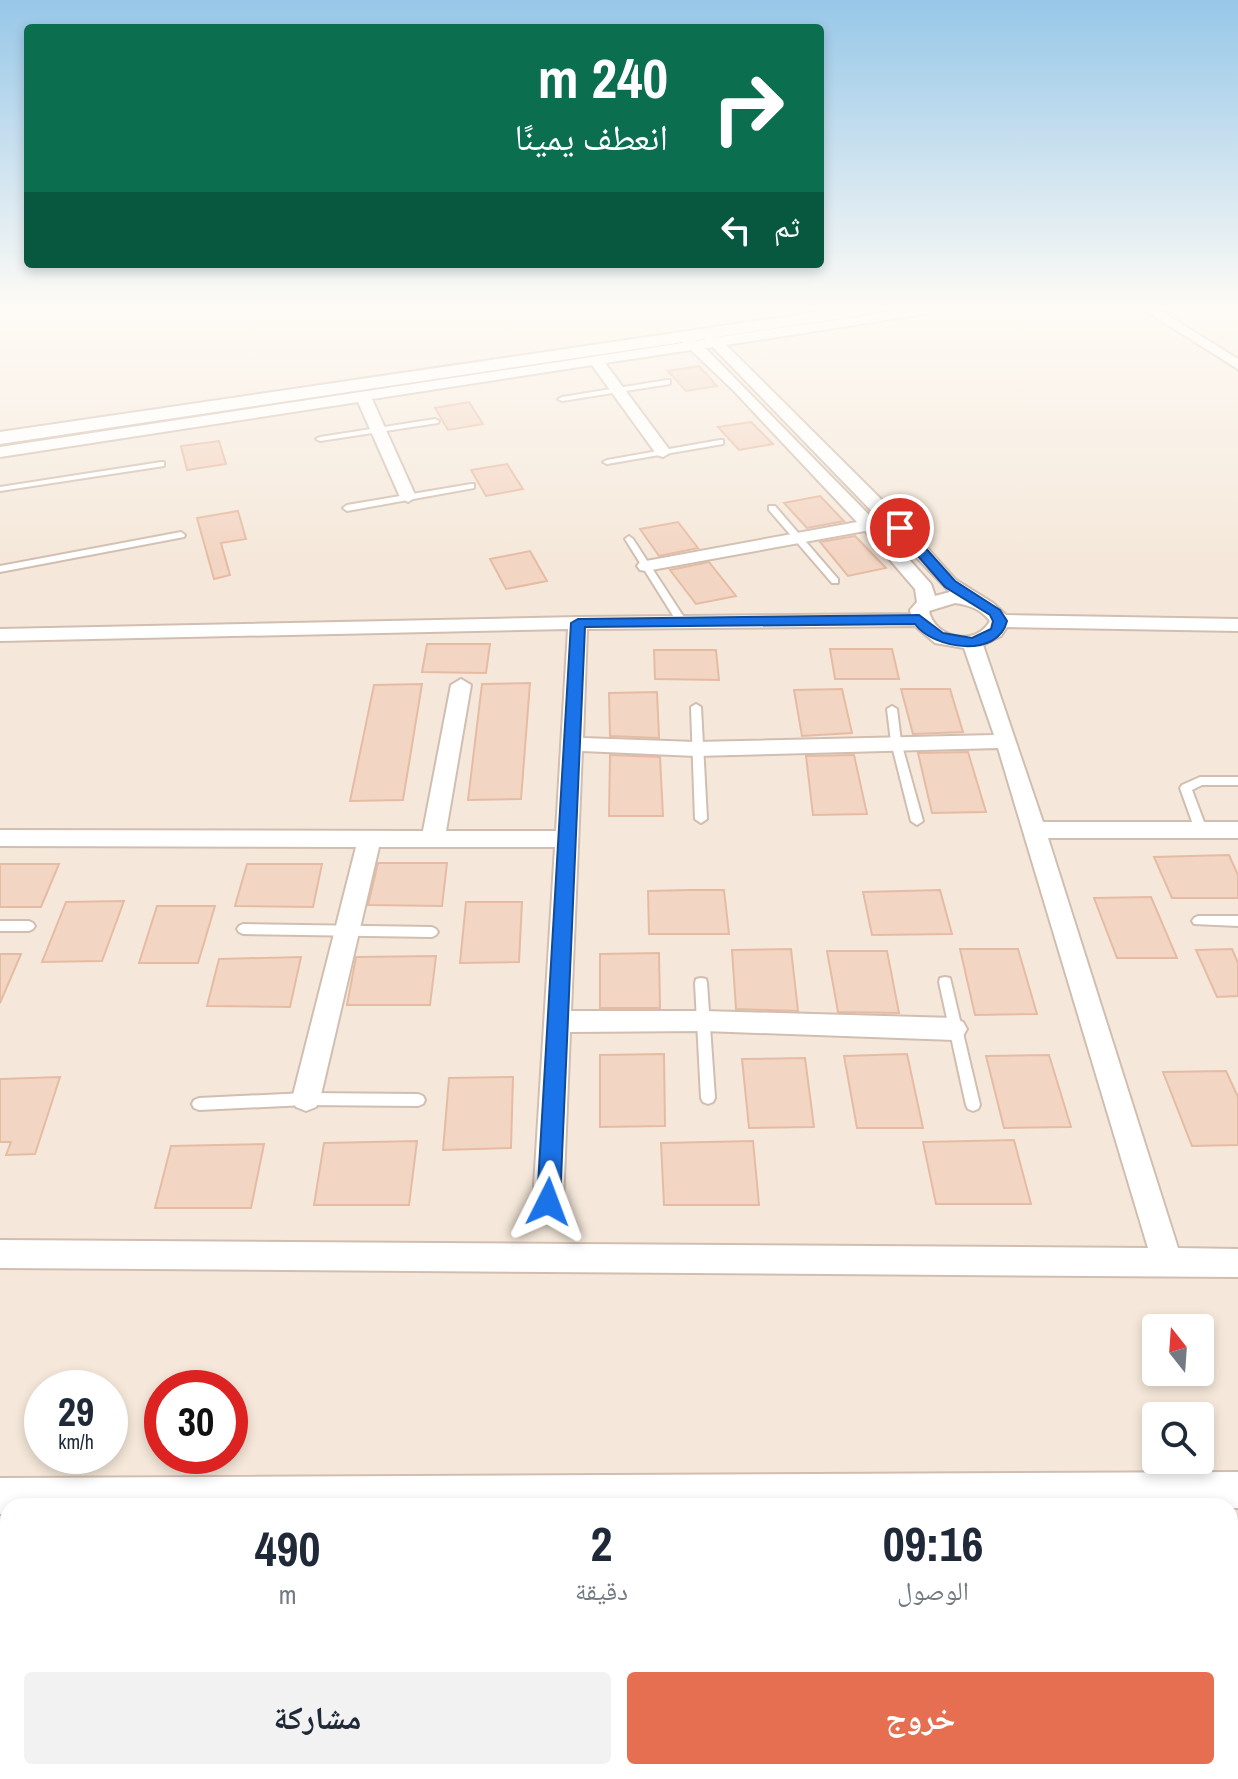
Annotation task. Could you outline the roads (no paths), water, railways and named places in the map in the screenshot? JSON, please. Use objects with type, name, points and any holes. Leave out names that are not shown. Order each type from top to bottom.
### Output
[{"type":"street","points":[[0,424],[246,393]]},
{"type":"street","points":[[0,438],[309,393]]},
{"type":"street","points":[[0,452],[382,393]]},
{"type":"street","points":[[618,393],[663,452]]},
{"type":"street","points":[[751,393],[924,588],[926,629],[938,637],[972,642],[988,638],[998,631],[1000,621]]},
{"type":"street","points":[[760,393],[889,517],[950,584],[986,605],[1000,621],[1238,625]]},
{"type":"street","points":[[363,396],[408,497]]},
{"type":"street","points":[[646,566],[869,525]]},
{"type":"street","points":[[0,635],[682,622],[923,611],[955,597],[972,599]]},
{"type":"street","points":[[548,1202],[578,623]]},
{"type":"street","points":[[972,642],[1007,741],[1168,1264]]},
{"type":"street","points":[[433,839],[461,685]]},
{"type":"street","points":[[573,744],[696,749],[1007,741]]},
{"type":"street","points":[[1035,830],[1238,830]]},
{"type":"street","points":[[0,838],[567,839]]},
{"type":"street","points":[[306,1099],[369,839]]},
{"type":"street","points":[[557,1022],[704,1021],[954,1029]]},
{"type":"street","points":[[0,1254],[1238,1263]]},
{"type":"street","points":[[940,1498],[1238,1490]]},
{"type":"street","points":[[0,1496],[260,1498]]},
{"type":"lane","points":[[562,399],[598,393]]},
{"type":"lane","points":[[320,439],[435,421]]},
{"type":"lane","points":[[607,462],[720,442]]},
{"type":"lane","points":[[0,489],[161,464]]},
{"type":"lane","points":[[347,508],[471,486]]},
{"type":"lane","points":[[772,508],[835,581]]},
{"type":"lane","points":[[0,569],[181,535]]},
{"type":"lane","points":[[629,539],[682,622]]},
{"type":"lane","points":[[696,707],[701,819]]},
{"type":"lane","points":[[892,709],[896,742],[917,821]]},
{"type":"lane","points":[[1201,830],[1186,788],[1200,781],[1238,781]]},
{"type":"lane","points":[[1198,921],[1238,921]]},
{"type":"lane","points":[[0,926],[29,926]]},
{"type":"lane","points":[[243,929],[432,932]]},
{"type":"lane","points":[[945,982],[973,1105]]},
{"type":"lane","points":[[701,983],[708,1098]]},
{"type":"lane","points":[[199,1104],[306,1099],[418,1100]]}]
